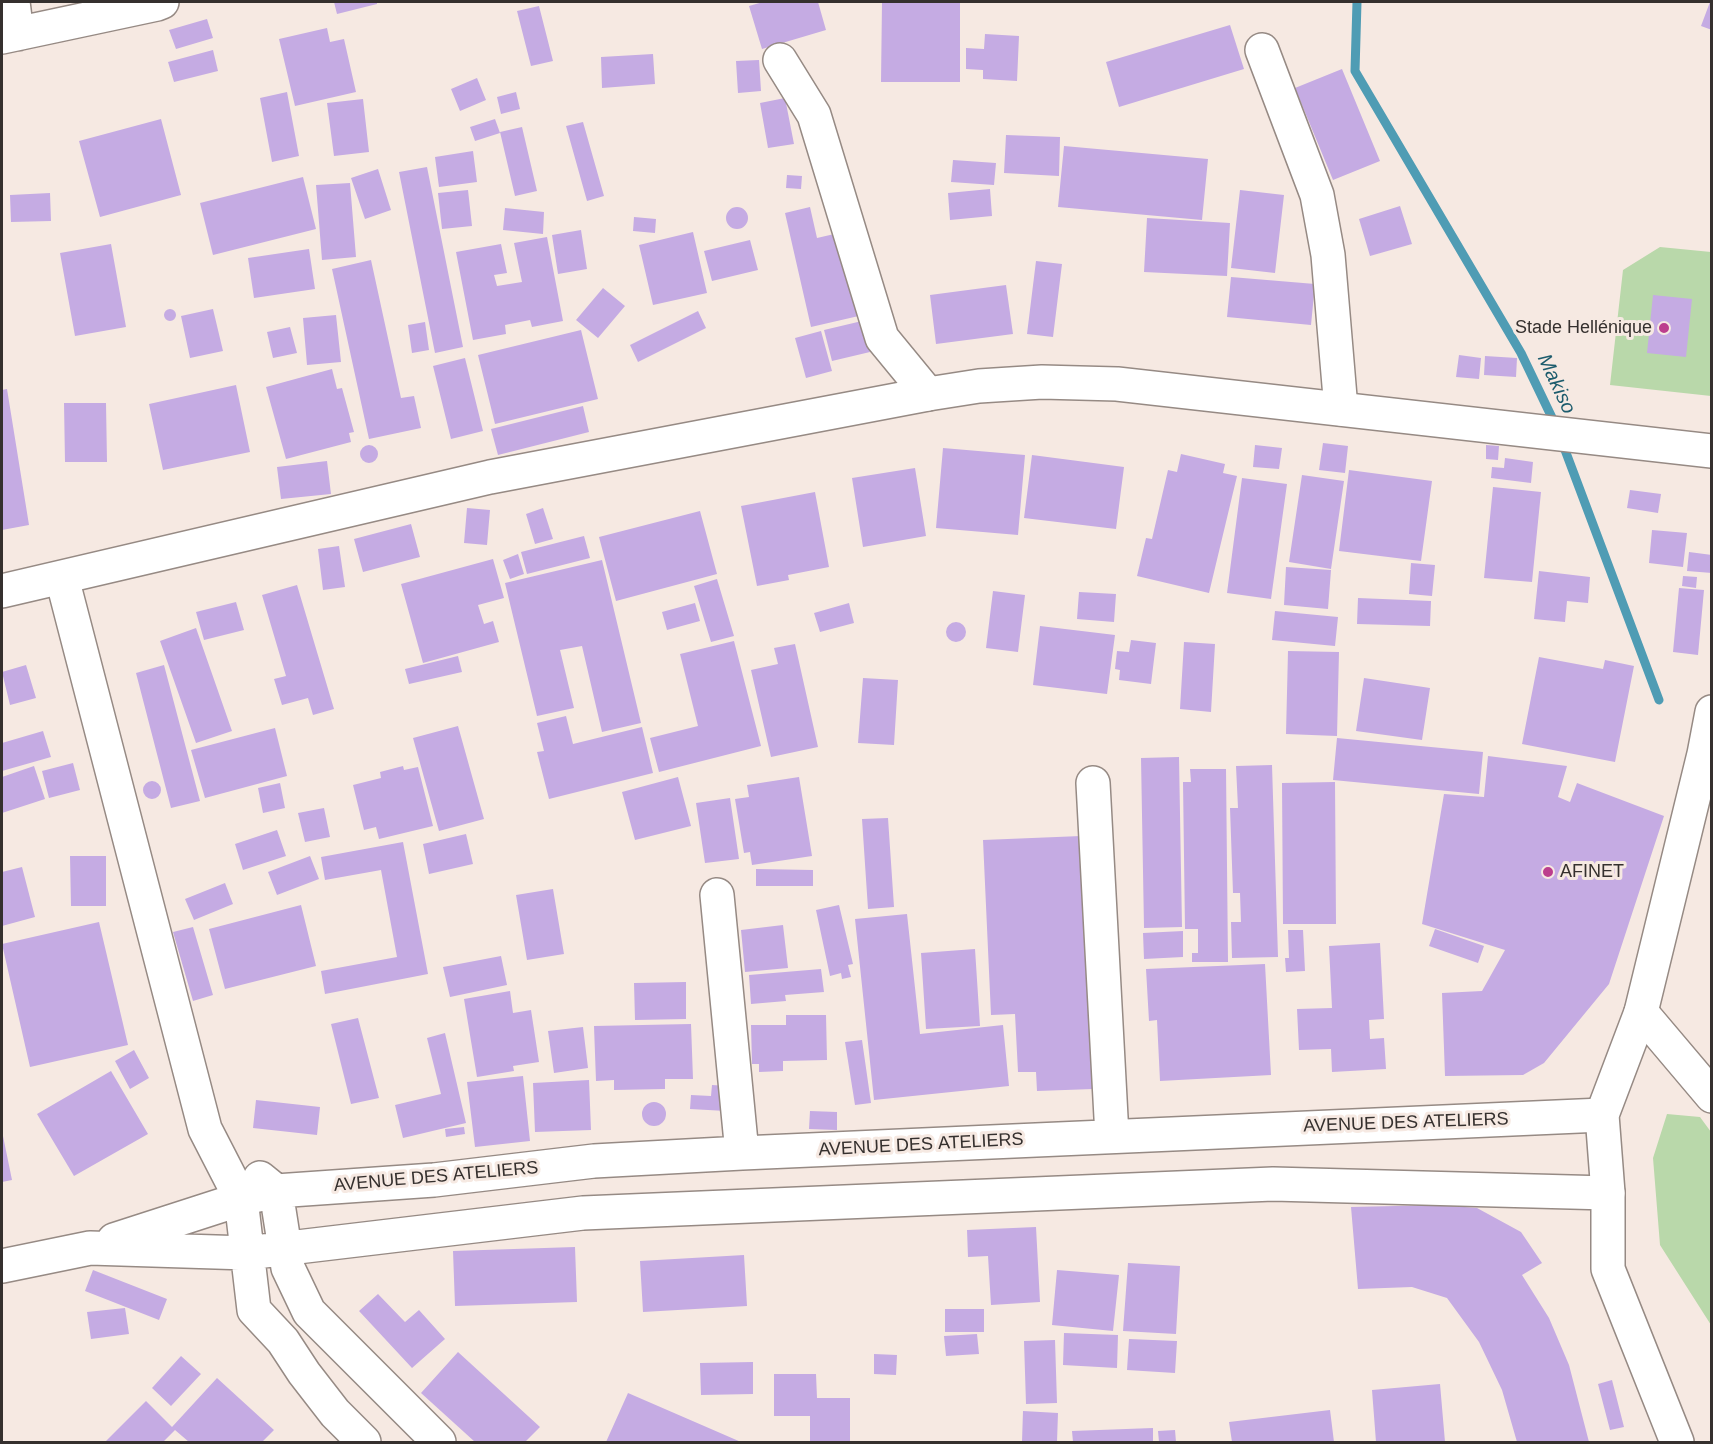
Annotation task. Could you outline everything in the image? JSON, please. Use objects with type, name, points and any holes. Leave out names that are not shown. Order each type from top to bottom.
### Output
[{"type":"street","points":[[13,2],[9,36],[162,2]]},
{"type":"street","points":[[1262,50],[1317,195],[1328,255],[1341,409]]},
{"type":"street","points":[[780,60],[813,115],[882,338],[928,394]]},
{"type":"street","points":[[2,591],[490,477],[979,386],[1042,382],[1117,384],[1712,451]]},
{"type":"street","points":[[62,578],[205,1129],[242,1200],[254,1310],[284,1341],[304,1373],[335,1413],[364,1443]]},
{"type":"street","points":[[1677,1443],[1608,1269],[1608,1193],[1602,1115],[1641,1012],[1708,755],[1712,712]]},
{"type":"street","points":[[1093,783],[1112,1136]]},
{"type":"street","points":[[717,895],[742,1153]]},
{"type":"street","points":[[1641,1012],[1712,1096]]},
{"type":"street","name":"AVENUE DES ATELIERS","points":[[90,1248],[276,1191],[434,1180],[594,1161],[1602,1115]]},
{"type":"street","points":[[205,1129],[276,1191],[288,1268],[309,1312],[439,1443]]},
{"type":"street","points":[[2,1266],[90,1248],[247,1253],[595,1212],[1273,1184],[1608,1193]]},
{"type":"green space","name":"Stade Hellénique","points":[[1660,247],[1711,252],[1711,396],[1610,385],[1623,270]]},
{"type":"green space","points":[[1667,1114],[1700,1117],[1711,1132],[1711,1325],[1660,1245],[1653,1158]]},
{"type":"building","points":[[334,2],[377,2],[377,4],[337,14]]},
{"type":"building","points":[[763,2],[818,2],[826,30],[762,49],[749,6]]},
{"type":"building","points":[[882,2],[960,2],[960,82],[881,82]]},
{"type":"building","points":[[1710,2],[1712,2],[1712,30],[1701,26]]},
{"type":"building","points":[[539,6],[553,61],[531,66],[517,11]]},
{"type":"building","points":[[207,19],[213,38],[176,49],[169,30]]},
{"type":"building","points":[[1230,25],[1244,69],[1119,107],[1106,62]]},
{"type":"building","points":[[327,28],[330,42],[344,39],[356,92],[295,106],[279,39]]},
{"type":"building","points":[[985,34],[1019,36],[1017,81],[983,79],[983,70],[966,69],[966,48],[984,49]]},
{"type":"building","points":[[213,50],[218,71],[174,82],[168,62]]},
{"type":"building","points":[[653,54],[655,84],[602,88],[601,57]]},
{"type":"building","points":[[759,60],[761,91],[738,93],[736,61]]},
{"type":"building","points":[[1342,69],[1380,161],[1333,180],[1295,88]]},
{"type":"building","points":[[477,78],[486,100],[460,111],[451,89]]},
{"type":"building","points":[[287,92],[299,156],[272,162],[260,98]]},
{"type":"building","points":[[516,92],[520,109],[501,114],[497,97]]},
{"type":"building","points":[[785,98],[794,144],[768,148],[760,103]]},
{"type":"building","points":[[363,99],[369,152],[334,156],[327,103]]},
{"type":"building","points":[[161,119],[181,195],[100,217],[79,141]]},
{"type":"building","points":[[495,119],[500,133],[475,141],[470,127]]},
{"type":"building","points":[[583,122],[604,196],[587,201],[566,126]]},
{"type":"building","points":[[522,127],[537,191],[515,196],[500,132]]},
{"type":"building","points":[[1006,135],[1060,137],[1059,176],[1004,173]]},
{"type":"building","points":[[1064,146],[1208,159],[1202,220],[1058,207]]},
{"type":"building","points":[[473,151],[477,182],[439,187],[435,157]]},
{"type":"building","points":[[953,160],[996,163],[994,185],[951,182]]},
{"type":"building","points":[[427,167],[463,347],[435,353],[399,172]]},
{"type":"building","points":[[378,169],[391,210],[365,219],[351,178]]},
{"type":"building","points":[[787,175],[802,176],[801,189],[786,188]]},
{"type":"building","points":[[303,177],[316,229],[213,255],[200,203]]},
{"type":"building","points":[[350,183],[356,257],[322,260],[316,185]]},
{"type":"building","points":[[990,189],[992,216],[950,220],[948,193]]},
{"type":"building","points":[[468,190],[472,226],[442,229],[438,193]]},
{"type":"building","points":[[1240,190],[1284,195],[1275,273],[1231,268]]},
{"type":"building","points":[[50,193],[51,221],[11,222],[10,195]]},
{"type":"building","points":[[1400,206],[1412,244],[1370,256],[1359,219]]},
{"type":"building","points":[[737,207],[745,210],[748,218],[745,226],[737,229],[729,226],[726,218],[729,210]]},
{"type":"building","points":[[810,207],[817,238],[843,232],[863,315],[811,327],[785,213]]},
{"type":"building","points":[[505,208],[544,212],[543,234],[503,230]]},
{"type":"building","points":[[634,217],[656,219],[655,233],[633,231]]},
{"type":"building","points":[[1147,218],[1230,223],[1227,276],[1144,272]]},
{"type":"building","points":[[581,230],[587,269],[558,274],[552,235]]},
{"type":"building","points":[[693,232],[707,293],[653,305],[639,245]]},
{"type":"building","points":[[547,237],[563,321],[532,327],[530,320],[505,325],[506,334],[473,340],[456,252],[501,244],[507,273],[494,275],[497,286],[522,282],[514,243]]},
{"type":"building","points":[[750,240],[758,270],[712,281],[704,251]]},
{"type":"building","points":[[111,244],[126,327],[75,336],[60,253]]},
{"type":"building","points":[[309,249],[315,289],[254,298],[248,258]]},
{"type":"building","points":[[371,260],[401,398],[414,396],[421,428],[369,439],[332,269]]},
{"type":"building","points":[[1036,261],[1062,264],[1053,337],[1027,334]]},
{"type":"building","points":[[1231,277],[1315,284],[1311,325],[1227,317]]},
{"type":"building","points":[[1006,285],[1013,334],[936,344],[930,295]]},
{"type":"building","points":[[603,288],[625,306],[598,338],[576,320]]},
{"type":"building","points":[[1653,295],[1692,299],[1686,357],[1647,353]]},
{"type":"building","points":[[172,309],[176,315],[172,321],[168,321],[164,313]]},
{"type":"building","points":[[213,309],[223,351],[190,358],[181,316]]},
{"type":"building","points":[[698,311],[706,328],[638,362],[630,345]]},
{"type":"building","points":[[336,315],[341,362],[307,365],[303,318]]},
{"type":"building","points":[[862,321],[870,352],[832,361],[824,330]]},
{"type":"building","points":[[425,322],[429,350],[412,353],[408,325]]},
{"type":"building","points":[[290,327],[297,353],[273,358],[267,332]]},
{"type":"building","points":[[581,330],[598,399],[495,424],[478,355]]},
{"type":"building","points":[[821,331],[832,371],[806,378],[795,338]]},
{"type":"building","points":[[1459,355],[1481,358],[1479,379],[1456,377]]},
{"type":"building","points":[[1485,356],[1517,358],[1516,377],[1484,375]]},
{"type":"building","points":[[465,358],[483,431],[451,439],[433,366]]},
{"type":"building","points":[[332,369],[337,389],[342,388],[354,432],[349,433],[351,442],[286,459],[266,387]]},
{"type":"building","points":[[236,385],[250,452],[163,470],[149,404]]},
{"type":"building","points":[[7,389],[29,525],[2,530],[2,390]]},
{"type":"building","points":[[64,403],[106,403],[107,462],[65,462]]},
{"type":"building","points":[[583,406],[589,432],[498,455],[491,429]]},
{"type":"building","points":[[1323,443],[1348,446],[1345,473],[1319,470]]},
{"type":"building","points":[[365,445],[373,445],[378,450],[376,461],[365,463],[360,458],[360,450]]},
{"type":"building","points":[[1255,445],[1282,448],[1279,469],[1253,467]]},
{"type":"building","points":[[1486,445],[1499,446],[1498,460],[1486,459]]},
{"type":"building","points":[[943,448],[1025,455],[1018,535],[936,528]]},
{"type":"building","points":[[1181,454],[1225,464],[1223,473],[1237,476],[1209,593],[1137,576],[1146,538],[1152,539],[1168,470],[1177,472]]},
{"type":"building","points":[[1032,455],[1124,467],[1116,529],[1024,518]]},
{"type":"building","points":[[1505,458],[1533,462],[1531,483],[1491,478],[1492,467],[1504,468]]},
{"type":"building","points":[[327,461],[331,494],[281,499],[277,467]]},
{"type":"building","points":[[915,468],[926,536],[863,547],[852,478]]},
{"type":"building","points":[[1349,470],[1432,481],[1421,561],[1339,551]]},
{"type":"building","points":[[1302,475],[1344,481],[1331,569],[1289,562]]},
{"type":"building","points":[[1242,478],[1287,484],[1271,599],[1227,593]]},
{"type":"building","points":[[1493,487],[1541,492],[1532,582],[1484,578]]},
{"type":"building","points":[[1630,490],[1661,494],[1658,513],[1627,508]]},
{"type":"building","points":[[815,492],[829,567],[788,575],[789,580],[757,586],[741,506]]},
{"type":"building","points":[[467,508],[490,510],[487,545],[464,543]]},
{"type":"building","points":[[543,508],[553,539],[535,544],[526,514]]},
{"type":"building","points":[[700,511],[717,574],[616,601],[599,537]]},
{"type":"building","points":[[411,524],[420,557],[363,572],[354,539]]},
{"type":"building","points":[[1652,530],[1687,533],[1683,567],[1649,563]]},
{"type":"building","points":[[584,536],[590,558],[527,574],[521,552]]},
{"type":"building","points":[[339,546],[345,587],[323,590],[318,549]]},
{"type":"building","points":[[1689,552],[1712,555],[1712,573],[1687,571]]},
{"type":"building","points":[[518,554],[524,574],[510,579],[503,560]]},
{"type":"building","points":[[493,559],[504,598],[478,605],[484,624],[493,621],[499,642],[423,663],[401,584]]},
{"type":"building","points":[[602,560],[641,723],[602,732],[582,646],[560,650],[574,708],[537,716],[505,583]]},
{"type":"building","points":[[1411,563],[1435,565],[1432,596],[1409,594]]},
{"type":"building","points":[[1286,567],[1331,570],[1328,609],[1284,605]]},
{"type":"building","points":[[1539,571],[1590,577],[1588,603],[1567,601],[1565,622],[1534,619]]},
{"type":"building","points":[[1683,576],[1697,577],[1696,588],[1682,586]]},
{"type":"building","points":[[717,579],[734,636],[711,642],[694,586]]},
{"type":"building","points":[[297,585],[334,709],[313,715],[308,698],[282,705],[274,679],[286,676],[262,595]]},
{"type":"building","points":[[1679,588],[1704,590],[1698,655],[1673,652]]},
{"type":"building","points":[[993,591],[1025,595],[1018,652],[986,648]]},
{"type":"building","points":[[1079,592],[1116,594],[1114,622],[1077,619]]},
{"type":"building","points":[[1358,598],[1431,601],[1430,626],[1357,624]]},
{"type":"building","points":[[236,602],[244,630],[204,640],[196,612]]},
{"type":"building","points":[[695,603],[700,621],[667,630],[662,612]]},
{"type":"building","points":[[849,603],[854,623],[820,632],[814,613]]},
{"type":"building","points":[[1275,611],[1338,617],[1335,646],[1272,640]]},
{"type":"building","points":[[956,622],[963,625],[966,632],[963,639],[956,642],[949,639],[946,632],[949,625]]},
{"type":"building","points":[[1040,626],[1115,635],[1107,694],[1033,685]]},
{"type":"building","points":[[196,628],[232,731],[196,743],[160,641]]},
{"type":"building","points":[[1131,640],[1156,643],[1151,684],[1119,680],[1120,670],[1115,669],[1117,651],[1129,652]]},
{"type":"building","points":[[734,641],[761,746],[659,772],[650,738],[698,726],[680,654]]},
{"type":"building","points":[[1184,642],[1215,644],[1211,712],[1180,709]]},
{"type":"building","points":[[795,644],[818,747],[771,757],[751,670],[778,664],[774,648]]},
{"type":"building","points":[[1288,651],[1339,652],[1337,736],[1286,734]]},
{"type":"building","points":[[458,656],[462,672],[409,684],[405,669]]},
{"type":"building","points":[[1539,657],[1603,669],[1605,660],[1634,666],[1615,762],[1522,744]]},
{"type":"building","points":[[26,665],[36,698],[10,705],[2,672]]},
{"type":"building","points":[[164,665],[200,801],[171,808],[136,673]]},
{"type":"building","points":[[863,678],[898,680],[894,745],[858,743]]},
{"type":"building","points":[[1364,678],[1430,688],[1422,740],[1356,731]]},
{"type":"building","points":[[566,716],[573,744],[642,727],[653,773],[549,799],[537,752],[544,751],[537,723]]},
{"type":"building","points":[[458,726],[484,819],[439,831],[413,738]]},
{"type":"building","points":[[275,728],[287,776],[205,798],[191,750]]},
{"type":"building","points":[[43,731],[51,757],[2,771],[2,743]]},
{"type":"building","points":[[1337,738],[1483,752],[1479,794],[1333,780]]},
{"type":"building","points":[[1488,756],[1567,766],[1558,797],[1570,802],[1577,783],[1664,816],[1609,984],[1544,1063],[1523,1075],[1445,1076],[1442,993],[1482,991],[1505,950],[1422,924],[1444,794],[1484,797]]},
{"type":"building","points":[[1179,757],[1182,927],[1144,928],[1141,758]]},
{"type":"building","points":[[73,763],[80,790],[49,798],[42,771]]},
{"type":"building","points":[[1272,765],[1278,957],[1232,958],[1231,922],[1241,922],[1240,893],[1233,893],[1230,808],[1238,808],[1236,766]]},
{"type":"building","points":[[34,766],[45,799],[2,813],[2,777]]},
{"type":"building","points":[[403,766],[404,770],[418,767],[433,826],[379,839],[376,827],[364,830],[353,785],[381,778],[380,772]]},
{"type":"building","points":[[1190,769],[1226,769],[1228,962],[1192,962],[1192,953],[1198,953],[1198,929],[1185,929],[1183,782],[1191,782]]},
{"type":"building","points":[[678,777],[691,826],[635,840],[622,792]]},
{"type":"building","points":[[799,777],[812,856],[752,865],[750,852],[744,853],[735,799],[749,797],[747,785]]},
{"type":"building","points":[[148,781],[156,781],[161,786],[159,797],[148,799],[143,794],[143,786]]},
{"type":"building","points":[[1335,782],[1336,924],[1283,924],[1282,783]]},
{"type":"building","points":[[280,783],[285,808],[263,813],[258,788]]},
{"type":"building","points":[[730,798],[739,859],[705,863],[696,803]]},
{"type":"building","points":[[324,808],[330,837],[305,842],[298,813]]},
{"type":"building","points":[[888,818],[894,907],[868,909],[862,819]]},
{"type":"building","points":[[277,830],[286,856],[243,870],[235,844]]},
{"type":"building","points":[[466,834],[473,864],[429,874],[423,844]]},
{"type":"building","points":[[1081,836],[1093,1089],[1037,1091],[1036,1072],[1018,1072],[1015,1014],[991,1015],[983,840]]},
{"type":"building","points":[[403,842],[428,974],[325,994],[321,971],[397,957],[381,870],[325,880],[321,857]]},
{"type":"building","points":[[70,856],[106,856],[106,906],[71,906]]},
{"type":"building","points":[[310,856],[319,879],[277,895],[268,872]]},
{"type":"building","points":[[22,867],[35,917],[2,926],[2,872]]},
{"type":"building","points":[[756,869],[813,870],[813,886],[756,886]]},
{"type":"building","points":[[225,883],[233,904],[194,920],[185,899]]},
{"type":"building","points":[[553,889],[564,954],[527,960],[516,895]]},
{"type":"building","points":[[301,905],[316,966],[225,989],[209,929]]},
{"type":"building","points":[[839,905],[853,964],[848,965],[851,977],[842,979],[841,973],[830,976],[816,910]]},
{"type":"building","points":[[907,914],[920,1034],[1003,1025],[1009,1086],[874,1100],[855,919]]},
{"type":"building","points":[[99,922],[128,1045],[30,1067],[2,944]]},
{"type":"building","points":[[783,925],[788,968],[745,972],[741,930]]},
{"type":"building","points":[[193,927],[213,995],[193,1001],[173,932]]},
{"type":"building","points":[[1435,929],[1484,946],[1478,963],[1429,946]]},
{"type":"building","points":[[1288,930],[1303,930],[1305,971],[1286,972],[1285,958],[1289,958]]},
{"type":"building","points":[[1183,931],[1183,957],[1144,959],[1143,933]]},
{"type":"building","points":[[1380,943],[1384,1019],[1369,1020],[1370,1039],[1384,1038],[1386,1069],[1332,1072],[1331,1049],[1299,1050],[1297,1009],[1332,1008],[1329,946]]},
{"type":"building","points":[[975,949],[980,1026],[926,1029],[921,953]]},
{"type":"building","points":[[501,956],[507,985],[450,997],[443,967]]},
{"type":"building","points":[[1265,964],[1271,1075],[1160,1081],[1157,1020],[1149,1021],[1146,969]]},
{"type":"building","points":[[821,969],[824,992],[785,995],[786,1001],[751,1004],[749,975]]},
{"type":"building","points":[[686,982],[686,1019],[635,1020],[634,983]]},
{"type":"building","points":[[510,991],[513,1013],[531,1010],[539,1062],[513,1066],[514,1071],[477,1077],[464,999]]},
{"type":"building","points":[[786,1015],[826,1015],[827,1060],[783,1061],[783,1071],[759,1072],[759,1064],[752,1064],[751,1025],[786,1025]]},
{"type":"building","points":[[358,1018],[379,1098],[351,1104],[331,1024]]},
{"type":"building","points":[[691,1024],[693,1079],[665,1079],[665,1089],[614,1090],[614,1080],[596,1081],[594,1026]]},
{"type":"building","points":[[583,1027],[588,1068],[554,1073],[548,1031]]},
{"type":"building","points":[[445,1033],[466,1123],[403,1138],[395,1105],[441,1094],[427,1038]]},
{"type":"building","points":[[862,1040],[871,1103],[855,1105],[845,1042]]},
{"type":"building","points":[[134,1050],[149,1078],[130,1089],[115,1061]]},
{"type":"building","points":[[111,1071],[148,1134],[74,1176],[37,1114]]},
{"type":"building","points":[[523,1076],[530,1141],[475,1147],[467,1082]]},
{"type":"building","points":[[589,1080],[591,1130],[535,1132],[533,1083]]},
{"type":"building","points":[[712,1085],[728,1086],[726,1111],[690,1109],[691,1095],[711,1096]]},
{"type":"building","points":[[256,1100],[320,1107],[317,1135],[253,1128]]},
{"type":"building","points":[[654,1102],[663,1105],[666,1114],[663,1123],[654,1126],[645,1123],[642,1114],[645,1105]]},
{"type":"building","points":[[810,1111],[837,1112],[837,1130],[809,1129]]},
{"type":"building","points":[[464,1127],[465,1134],[446,1137],[445,1129]]},
{"type":"building","points":[[2,1136],[12,1180],[2,1182]]},
{"type":"building","points":[[1440,1205],[1477,1208],[1521,1232],[1542,1263],[1522,1275],[1549,1318],[1569,1365],[1589,1442],[1517,1442],[1502,1390],[1479,1342],[1447,1298],[1412,1287],[1358,1289],[1351,1207]]},
{"type":"building","points":[[1036,1227],[1040,1302],[991,1305],[988,1256],[968,1257],[967,1230]]},
{"type":"building","points":[[575,1247],[577,1302],[455,1306],[453,1251]]},
{"type":"building","points":[[744,1255],[747,1306],[643,1312],[640,1261]]},
{"type":"building","points":[[1128,1263],[1180,1266],[1176,1334],[1123,1331]]},
{"type":"building","points":[[93,1270],[167,1299],[159,1320],[85,1291]]},
{"type":"building","points":[[1057,1270],[1119,1275],[1113,1331],[1052,1325]]},
{"type":"building","points":[[378,1294],[405,1322],[419,1310],[445,1339],[412,1368],[359,1311]]},
{"type":"building","points":[[125,1308],[129,1334],[91,1339],[87,1312]]},
{"type":"building","points":[[945,1309],[984,1309],[984,1332],[945,1332]]},
{"type":"building","points":[[1064,1333],[1118,1335],[1117,1368],[1063,1365]]},
{"type":"building","points":[[977,1334],[979,1354],[946,1356],[944,1336]]},
{"type":"building","points":[[1129,1339],[1177,1341],[1175,1373],[1127,1370]]},
{"type":"building","points":[[1055,1340],[1057,1403],[1026,1404],[1024,1341]]},
{"type":"building","points":[[458,1352],[540,1427],[525,1442],[475,1442],[421,1393]]},
{"type":"building","points":[[874,1354],[897,1355],[896,1375],[874,1374]]},
{"type":"building","points":[[181,1356],[201,1374],[171,1406],[152,1388]]},
{"type":"building","points":[[753,1362],[753,1394],[701,1395],[700,1363]]},
{"type":"building","points":[[774,1374],[816,1374],[817,1398],[850,1398],[850,1442],[810,1442],[810,1416],[774,1416]]},
{"type":"building","points":[[217,1378],[274,1430],[262,1442],[189,1442],[175,1430],[163,1442],[105,1442],[146,1401],[172,1427]]},
{"type":"building","points":[[1612,1380],[1624,1427],[1610,1430],[1598,1384]]},
{"type":"building","points":[[1440,1384],[1445,1442],[1376,1442],[1372,1390]]},
{"type":"building","points":[[628,1393],[741,1442],[606,1442]]},
{"type":"building","points":[[1330,1410],[1334,1442],[1232,1442],[1229,1422]]},
{"type":"building","points":[[1023,1411],[1058,1413],[1057,1442],[1022,1442]]},
{"type":"building","points":[[1153,1428],[1153,1442],[1073,1442],[1072,1431]]},
{"type":"building","points":[[1175,1430],[1176,1442],[1159,1442],[1158,1431]]},
{"type":"waterway","name":"Makiso","points":[[1357,2],[1355,71],[1521,353],[1556,426]]},
{"type":"waterway","name":"Makiso","points":[[1562,442],[1659,700]]},
{"type":"place","name":"Stade Hellénique","points":[[1664,328]]},
{"type":"place","name":"AFINET","points":[[1548,872]]}]
